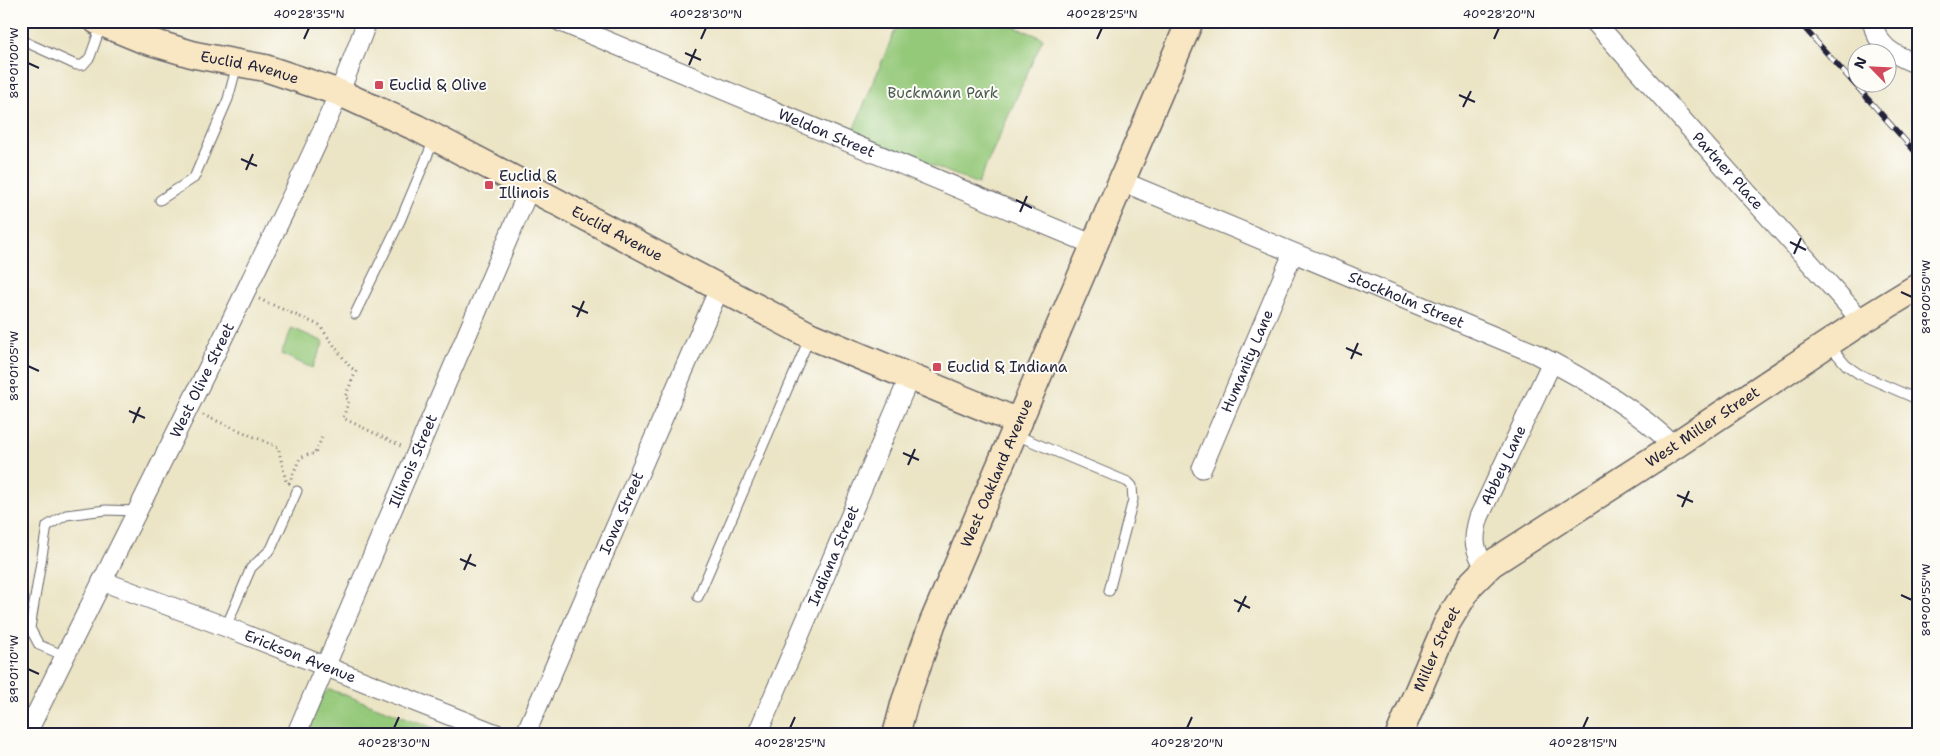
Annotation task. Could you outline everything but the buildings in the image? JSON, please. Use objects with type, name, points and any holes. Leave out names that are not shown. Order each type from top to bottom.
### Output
[{"type":"street","name":"West Olive Street","points":[[26,735],[245,293],[340,93],[367,21]]},
{"type":"street","name":"Weldon Street","points":[[559,21],[1094,245]]},
{"type":"street","name":"West Oakland Avenue","points":[[896,735],[905,701],[933,622],[1190,21]]},
{"type":"street","name":"Partner Place","points":[[1594,21],[1862,321]]},
{"type":"street","name":"Euclid Avenue","points":[[100,22],[141,39],[195,55],[265,68],[340,93],[436,138],[810,336],[910,376],[1016,428]]},
{"type":"street","points":[[1872,22],[1876,38],[1884,47],[1894,54],[1919,65]]},
{"type":"street","name":"Stockholm Street","points":[[1121,182],[1552,362],[1579,377],[1636,415],[1657,430],[1674,446]]},
{"type":"street","name":"Illinois Street","points":[[296,735],[530,187]]},
{"type":"street","name":"Humanity Lane","points":[[1202,468],[1293,253]]},
{"type":"street","name":"West Miller Street","points":[[1486,570],[1491,564],[1674,446],[1862,321],[1919,286]]},
{"type":"street","name":"Iowa Street","points":[[525,735],[719,289]]},
{"type":"street","name":"Abbey Lane","points":[[1486,570],[1476,552],[1475,531],[1477,524],[1552,362]]},
{"type":"street","name":"Indiana Street","points":[[757,735],[910,376]]},
{"type":"street","name":"Miller Street","points":[[1398,735],[1447,623],[1470,585],[1486,570]]},
{"type":"street","name":"Erickson Avenue","points":[[102,581],[226,627],[499,735]]},
{"type":"lane","points":[[21,40],[76,65],[84,64],[90,57],[100,22]]},
{"type":"lane","points":[[160,200],[194,178],[228,99],[238,63]]},
{"type":"lane","points":[[355,314],[400,221],[436,138]]},
{"type":"lane","points":[[698,597],[810,336]]},
{"type":"lane","points":[[1828,344],[1846,365],[1859,374],[1919,400]]},
{"type":"lane","points":[[1016,428],[1128,482],[1132,486],[1133,500],[1110,591]]},
{"type":"lane","points":[[226,627],[251,568],[271,549],[297,491]]},
{"type":"lane","points":[[65,656],[39,645],[30,628],[47,526],[66,515],[106,510],[137,511]]},
{"type":"path","points":[[245,293],[318,325],[350,367],[356,370],[345,398],[349,400],[343,418],[416,453]]},
{"type":"path","points":[[188,408],[278,448],[286,481],[289,483],[300,458],[315,454],[322,437]]},
{"type":"green space","name":"Buckmann Park","points":[[899,21],[1000,21],[1043,38],[978,184],[852,133]]},
{"type":"green space","points":[[292,328],[324,342],[312,368],[281,354]]},
{"type":"green space","points":[[329,689],[453,735],[305,735],[322,696]]},
{"type":"railway","points":[[1798,21],[1919,156]]},
{"type":"place","name":"Euclid & Olive","points":[[379,85]]},
{"type":"place","name":"Euclid & Illinois","points":[[489,185]]},
{"type":"place","name":"Euclid & Indiana","points":[[937,367]]}]
